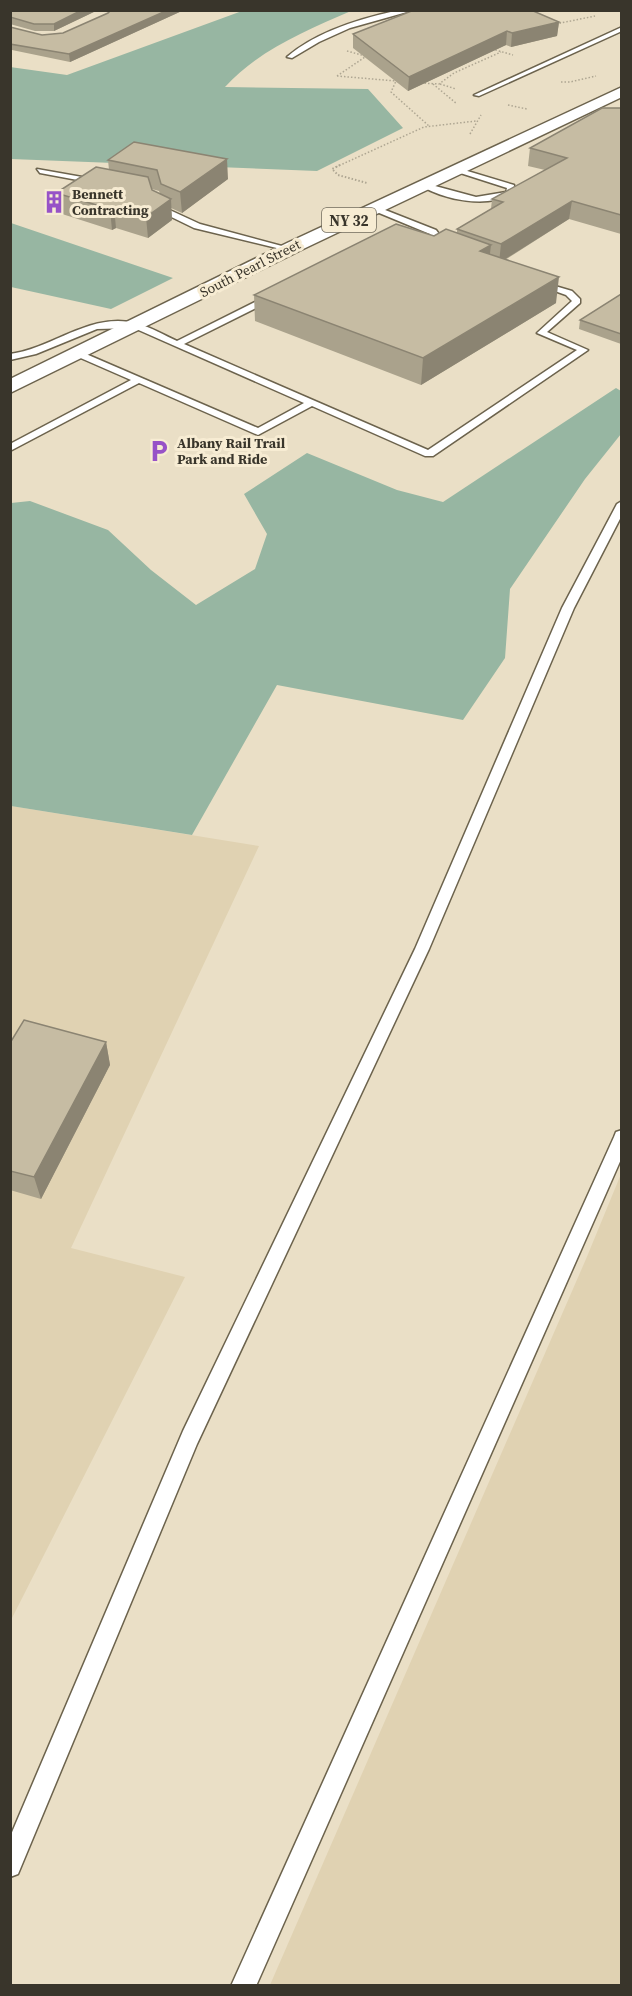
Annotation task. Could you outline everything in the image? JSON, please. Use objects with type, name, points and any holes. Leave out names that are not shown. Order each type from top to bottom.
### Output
[{"type":"main road","name":"South Pearl Street","points":[[10,387],[375,208],[424,185],[464,171],[587,112],[621,91]]},
{"type":"lane","points":[[290,57],[312,41],[389,15],[411,10]]},
{"type":"lane","points":[[477,96],[621,29]]},
{"type":"lane","points":[[40,171],[105,183]]},
{"type":"lane","points":[[424,185],[481,201],[493,200],[509,193],[511,187],[464,171]]},
{"type":"lane","points":[[155,195],[158,207],[197,226],[289,249]]},
{"type":"lane","points":[[375,208],[433,232],[445,249],[456,253]]},
{"type":"lane","points":[[408,231],[418,225]]},
{"type":"lane","points":[[10,357],[54,345],[92,327],[106,324],[136,326],[429,454],[584,350],[541,333],[577,301],[569,293],[535,281]]},
{"type":"lane","points":[[177,344],[282,292]]},
{"type":"lane","points":[[80,354],[258,432],[313,402]]},
{"type":"lane","points":[[10,448],[138,380]]},
{"type":"lane","points":[[10,1866],[190,1438],[422,949],[568,608],[621,504]]},
{"type":"lane","points":[[243,1986],[621,1137]]},
{"type":"path","points":[[554,24],[595,16]]},
{"type":"path","points":[[439,84],[454,73],[501,52]]},
{"type":"path","points":[[375,53],[365,56],[337,76],[405,81]]},
{"type":"path","points":[[398,75],[391,93],[429,126]]},
{"type":"path","points":[[554,80],[570,84],[586,77],[598,76]]},
{"type":"path","points":[[414,82],[439,84],[458,90]]},
{"type":"path","points":[[507,104],[528,110]]},
{"type":"path","points":[[466,137],[474,131],[476,121],[483,114]]},
{"type":"path","points":[[338,175],[332,169],[429,126],[476,121]]},
{"type":"shaded area","points":[[11,806],[259,846],[71,1248],[185,1277],[11,1620]]},
{"type":"shaded area","points":[[621,1174],[621,1985],[270,1985],[586,1259]]},
{"type":"green space","points":[[242,11],[351,11],[300,34],[268,52],[238,74],[225,87],[368,89],[403,128],[317,171],[11,159],[10,67],[67,75]]},
{"type":"green space","points":[[11,223],[173,278],[111,309],[11,287]]},
{"type":"green space","points":[[616,388],[621,391],[621,434],[585,479],[510,589],[505,658],[463,720],[277,685],[192,835],[11,806],[11,503],[30,501],[108,530],[151,570],[196,605],[255,569],[267,534],[244,494],[307,453],[397,490],[443,502]]},
{"type":"building","points":[[10,10],[82,10],[54,24],[34,24],[10,17]]},
{"type":"building","points":[[111,10],[168,10],[69,54],[10,44],[10,27],[42,35],[63,33]]},
{"type":"building","points":[[414,10],[531,10],[559,22],[512,33],[507,31],[409,77],[353,34]]},
{"type":"building","points":[[602,108],[621,108],[621,215],[572,201],[501,244],[457,229],[503,202],[492,199],[567,158],[530,148]]},
{"type":"building","points":[[134,142],[227,159],[180,192],[161,184],[157,170],[108,160]]},
{"type":"building","points":[[96,167],[148,177],[152,190],[171,199],[146,217],[56,193]]},
{"type":"building","points":[[396,224],[434,236],[446,229],[491,245],[480,251],[559,277],[423,358],[254,295]]},
{"type":"building","points":[[621,294],[621,334],[580,320]]},
{"type":"building","points":[[24,1020],[106,1042],[34,1177],[10,1171],[10,1043]]},
{"type":"place","name":"Bennett Contracting","points":[[54,202]]},
{"type":"place","name":"Albany Rail Trail Park and Ride","points":[[159,451]]}]
